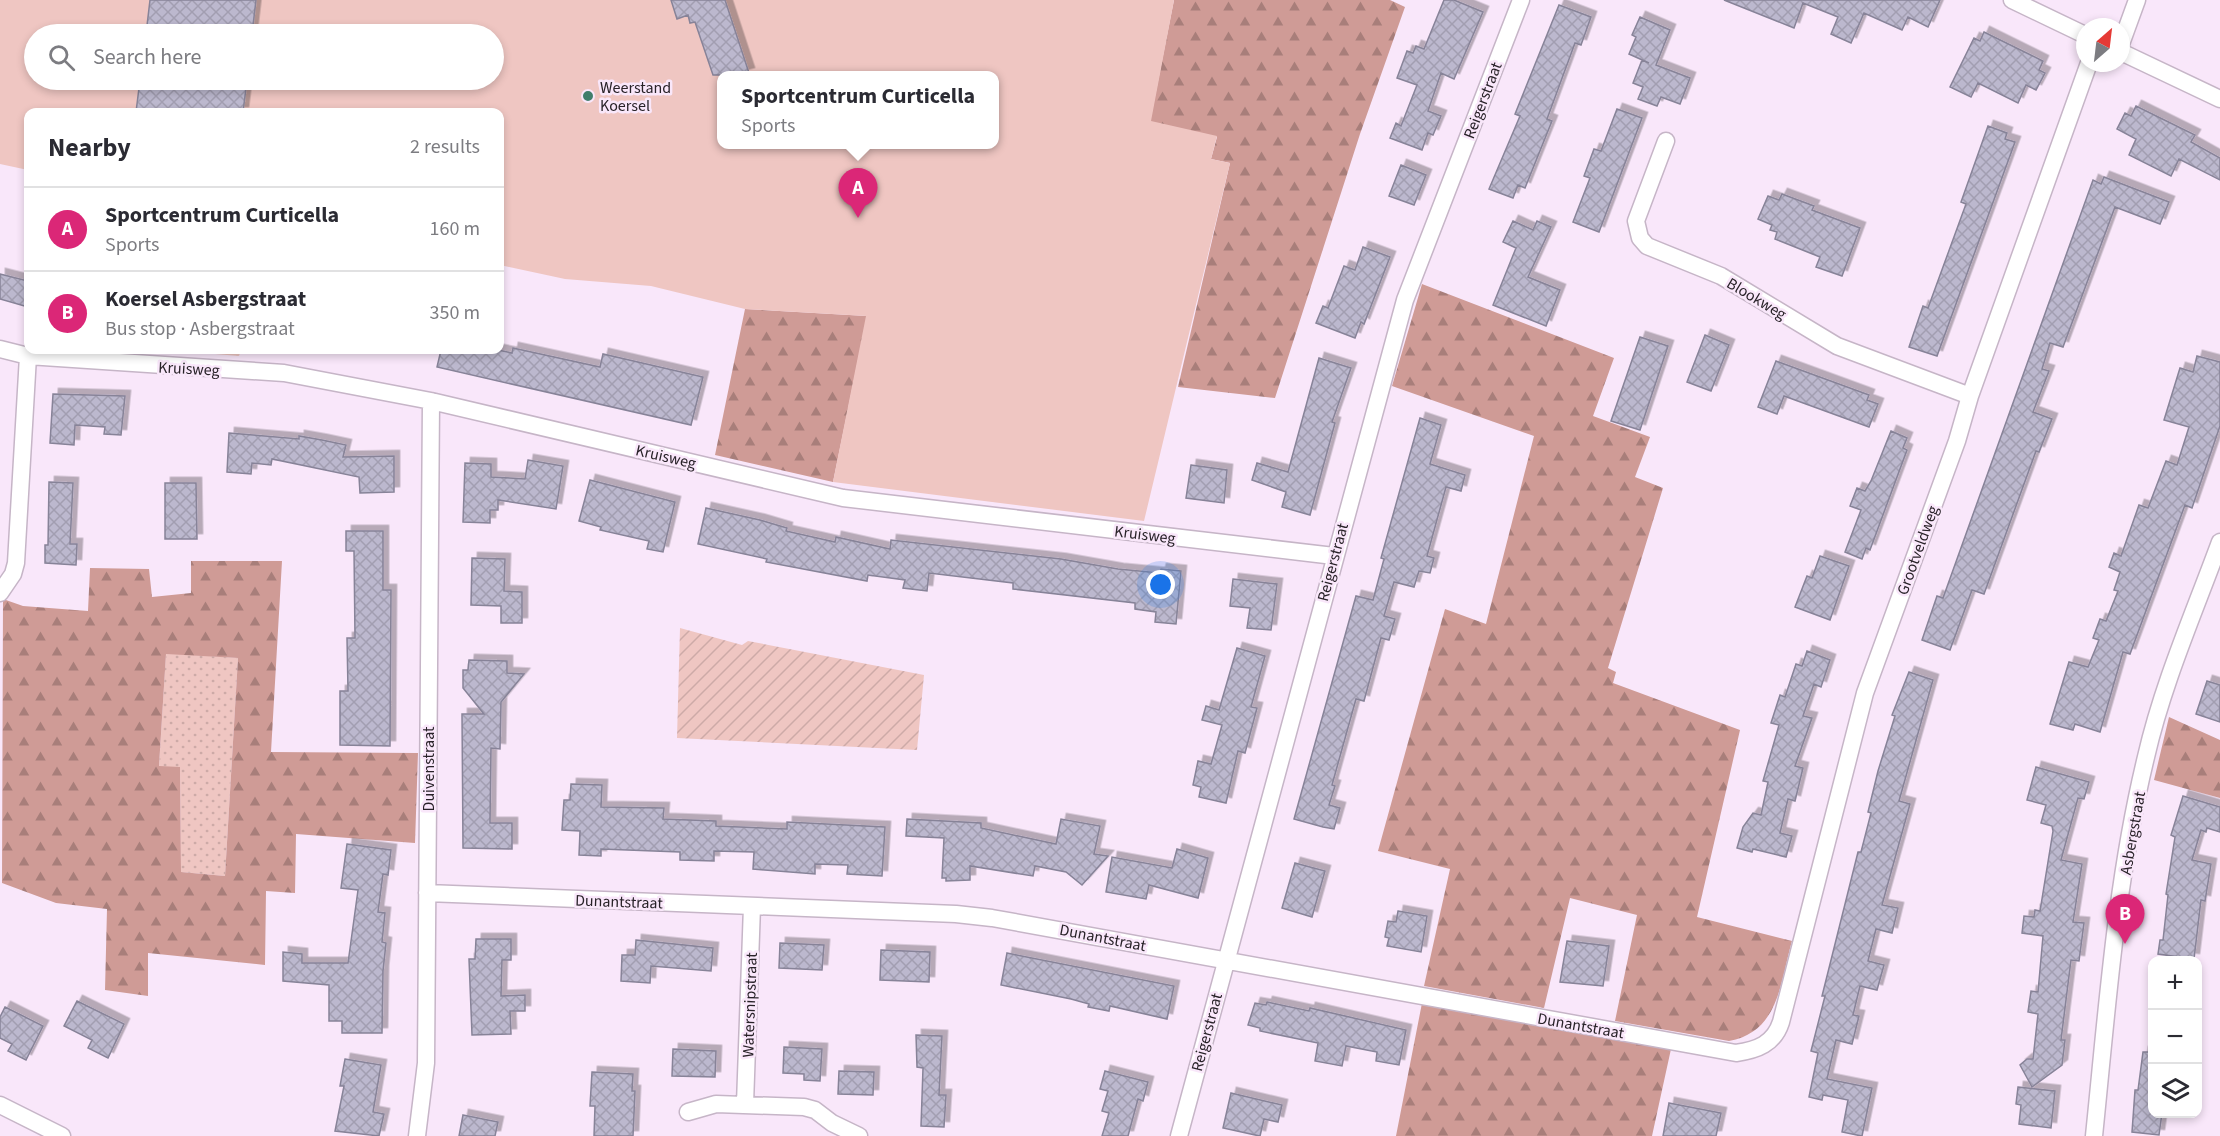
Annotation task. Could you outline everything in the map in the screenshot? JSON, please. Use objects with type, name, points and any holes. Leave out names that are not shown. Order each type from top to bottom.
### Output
[{"type":"street","name":"Reigerstraat","points":[[1179,1136],[1405,300],[1521,0]]},
{"type":"street","points":[[2012,0],[2076,31]]},
{"type":"street","points":[[2130,19],[2137,0]]},
{"type":"street","points":[[2130,56],[2220,99]]},
{"type":"street","name":"Grootveldweg","points":[[1768,1043],[1777,1033],[1781,1022],[1865,693],[1957,441],[1970,396],[2086,72]]},
{"type":"street","name":"Blookweg","points":[[1666,141],[1636,221],[1640,238],[1647,246],[1721,276],[1837,346],[1970,396]]},
{"type":"street","name":"Kruisweg","points":[[0,349],[28,356],[284,373],[431,401],[843,498],[1334,556]]},
{"type":"street","points":[[0,593],[8,584],[16,563],[28,356]]},
{"type":"street","name":"Duivenstraat","points":[[417,1136],[426,1063],[431,401]]},
{"type":"street","name":"Asbergstraat","points":[[2094,1136],[2128,848],[2146,757],[2162,700],[2220,542]]},
{"type":"street","name":"Dunantstraat","points":[[427,893],[992,918],[1736,1053],[1754,1051],[1768,1043]]},
{"type":"street","name":"Watersnipstraat","points":[[745,1104],[752,906]]},
{"type":"street","points":[[688,1112],[716,1104],[815,1110],[832,1123],[859,1136]]},
{"type":"street","points":[[0,1105],[63,1136]]},
{"type":"shaded area","points":[[0,0],[1174,0],[1151,121],[1217,136],[1211,159],[1230,163],[1144,521],[833,482],[866,316],[745,309],[651,286],[565,279],[504,266],[504,108],[24,108],[24,169],[0,164]]},
{"type":"shaded area","points":[[215,354],[240,354],[239,356]]},
{"type":"shaded area","points":[[680,628],[742,645],[748,641],[924,675],[917,750],[677,738]]},
{"type":"shaded area","points":[[166,653],[238,658],[225,876],[181,872],[180,767],[159,767]]},
{"type":"green space","points":[[1174,0],[1390,0],[1405,7],[1360,134],[1275,398],[1178,387],[1230,163],[1211,159],[1217,137],[1150,122]]},
{"type":"green space","points":[[1422,284],[1614,358],[1593,416],[1650,437],[1635,477],[1663,488],[1608,668],[1616,672],[1613,683],[1740,730],[1697,917],[1792,941],[1775,1003],[1768,1016],[1746,1036],[1729,1041],[1615,1021],[1637,915],[1570,898],[1544,1008],[1424,986],[1450,869],[1378,851],[1445,609],[1486,624],[1534,436],[1392,386]]},
{"type":"green space","points":[[745,309],[867,316],[833,482],[715,455]]},
{"type":"green space","points":[[191,561],[282,561],[271,752],[418,753],[415,843],[296,834],[295,893],[266,891],[265,965],[148,953],[148,996],[105,990],[107,909],[56,903],[2,883],[3,599],[23,606],[88,611],[90,568],[149,569],[152,597],[191,593]],"holes":[[[166,654],[238,658],[225,876],[181,872],[180,767],[159,766]]]},
{"type":"green space","points":[[2169,717],[2220,740],[2220,798],[2154,780]]},
{"type":"green space","points":[[1422,1003],[1671,1049],[1652,1136],[1396,1136]]},
{"type":"building","points":[[150,0],[256,0],[253,24],[147,24]]},
{"type":"building","name":"Weerstand Koersel","points":[[671,0],[725,0],[748,71],[717,71],[717,75],[713,75],[695,22],[690,23],[688,15],[677,19]]},
{"type":"building","points":[[1444,0],[1454,0],[1483,12],[1454,79],[1441,73],[1428,111],[1441,116],[1433,135],[1428,133],[1422,150],[1390,138],[1396,123],[1401,126],[1417,85],[1397,78],[1407,51],[1413,53],[1416,46],[1424,49]]},
{"type":"building","points":[[1724,0],[1940,0],[1928,27],[1908,17],[1902,30],[1864,13],[1851,43],[1831,34],[1838,17],[1803,3],[1794,28]]},
{"type":"building","points":[[1559,5],[1591,17],[1581,45],[1575,43],[1547,119],[1552,121],[1525,188],[1518,185],[1513,198],[1489,189],[1520,116],[1515,114]]},
{"type":"building","points":[[1640,17],[1670,30],[1656,65],[1690,78],[1680,104],[1661,97],[1657,106],[1638,99],[1643,87],[1633,83],[1642,60],[1649,63],[1629,54],[1636,37],[1632,35]]},
{"type":"building","points":[[1984,32],[2043,61],[2039,70],[2045,73],[2036,90],[2026,85],[2018,103],[1978,83],[1971,97],[1950,87],[1974,38],[1980,41]]},
{"type":"building","points":[[139,90],[246,90],[244,108],[136,108]]},
{"type":"building","points":[[2136,106],[2195,135],[2191,142],[2220,158],[2220,180],[2179,159],[2171,176],[2129,155],[2136,139],[2117,129],[2125,113],[2131,116]]},
{"type":"building","points":[[1617,109],[1642,118],[1599,232],[1573,222],[1590,178],[1584,176],[1594,149],[1601,151]]},
{"type":"building","points":[[1988,126],[2007,133],[2005,139],[2015,142],[1937,356],[1909,347],[1923,306],[1928,308],[1966,204],[1961,202]]},
{"type":"building","points":[[1401,165],[1426,175],[1414,205],[1389,196]]},
{"type":"building","points":[[2104,177],[2169,202],[2160,224],[2115,207],[2063,347],[2050,343],[2042,369],[2049,371],[2033,412],[2052,419],[2039,452],[2036,451],[1984,594],[1972,590],[1950,650],[1922,640],[1937,596],[1943,598],[2093,180],[2101,184]]},
{"type":"building","points":[[1782,194],[1814,206],[1812,210],[1860,228],[1842,276],[1816,267],[1820,257],[1775,239],[1777,232],[1770,230],[1772,225],[1758,219],[1768,196],[1779,200]]},
{"type":"building","points":[[1513,221],[1533,230],[1537,221],[1551,227],[1528,277],[1560,290],[1546,326],[1493,305],[1516,248],[1503,242]]},
{"type":"building","points":[[1363,247],[1390,257],[1364,324],[1361,322],[1355,338],[1316,323],[1323,306],[1328,308],[1344,266],[1355,270]]},
{"type":"building","points":[[0,274],[24,280],[24,306],[0,299]]},
{"type":"building","points":[[1705,335],[1729,345],[1711,391],[1687,382]]},
{"type":"building","points":[[1640,337],[1668,346],[1640,430],[1611,421]]},
{"type":"building","points":[[513,348],[600,367],[603,354],[703,377],[691,425],[437,367],[440,354],[504,354],[504,351],[512,353]]},
{"type":"building","points":[[2197,356],[2220,362],[2220,426],[2192,508],[2185,505],[2130,654],[2123,652],[2100,732],[2075,724],[2073,730],[2050,724],[2069,662],[2088,667],[2099,640],[2093,638],[2100,619],[2106,621],[2118,591],[2114,590],[2120,572],[2109,567],[2114,553],[2121,556],[2139,505],[2148,508],[2166,461],[2177,465],[2189,427],[2164,420],[2180,368],[2193,372]]},
{"type":"building","points":[[1319,358],[1351,368],[1332,422],[1335,423],[1310,515],[1282,507],[1286,492],[1252,480],[1257,463],[1288,472]]},
{"type":"building","points":[[1776,361],[1869,395],[1867,400],[1878,404],[1869,427],[1784,396],[1777,414],[1758,407]]},
{"type":"building","points":[[53,394],[125,396],[121,435],[104,434],[105,427],[75,425],[74,445],[50,443]]},
{"type":"building","points":[[1420,418],[1441,425],[1430,464],[1465,475],[1461,491],[1446,487],[1427,556],[1434,558],[1430,573],[1419,571],[1414,587],[1394,582],[1384,616],[1395,619],[1389,640],[1381,638],[1364,701],[1356,699],[1332,785],[1335,786],[1329,805],[1340,808],[1334,829],[1323,827],[1294,819],[1356,596],[1373,600],[1384,559],[1381,558]]},
{"type":"building","points":[[1891,431],[1907,438],[1903,448],[1907,450],[1870,550],[1866,548],[1862,559],[1845,552],[1861,510],[1850,506],[1857,488],[1865,491],[1871,481]]},
{"type":"building","points":[[229,433],[299,439],[299,436],[346,445],[343,457],[394,456],[394,492],[360,493],[359,477],[272,459],[271,465],[252,463],[251,474],[227,472]]},
{"type":"building","points":[[528,460],[563,466],[556,509],[498,500],[498,510],[490,510],[490,523],[463,522],[465,463],[491,464],[491,477],[525,479]]},
{"type":"building","points":[[1191,465],[1227,470],[1224,503],[1186,498]]},
{"type":"building","points":[[590,480],[675,502],[663,552],[647,549],[649,541],[600,530],[601,527],[579,521]]},
{"type":"building","points":[[49,482],[73,483],[70,544],[77,544],[76,565],[45,563],[45,545],[48,545]]},
{"type":"building","points":[[165,483],[196,483],[197,539],[165,539]]},
{"type":"building","points":[[706,508],[760,520],[787,528],[786,531],[835,542],[836,537],[890,549],[891,540],[1061,559],[1118,569],[1160,573],[1161,569],[1181,571],[1176,624],[1155,622],[1156,612],[1135,609],[1135,603],[1013,589],[1013,583],[929,573],[927,591],[903,588],[905,580],[868,575],[867,581],[766,562],[767,559],[698,544]]},
{"type":"building","points":[[346,531],[383,531],[383,590],[391,590],[390,746],[340,745],[340,691],[348,691],[347,638],[355,638],[354,551],[346,551]]},
{"type":"building","points":[[1820,556],[1849,566],[1830,620],[1795,607],[1807,576],[1812,578]]},
{"type":"building","points":[[472,558],[505,559],[504,591],[522,592],[522,623],[501,623],[501,606],[471,605]]},
{"type":"building","points":[[1233,579],[1277,584],[1271,630],[1247,628],[1250,608],[1230,606]]},
{"type":"building","points":[[1237,648],[1265,656],[1251,707],[1257,708],[1245,753],[1238,751],[1226,803],[1199,797],[1201,787],[1193,785],[1198,761],[1211,764],[1222,725],[1202,720],[1206,706],[1219,710]]},
{"type":"building","points":[[1807,651],[1830,660],[1821,687],[1814,684],[1803,716],[1812,718],[1795,766],[1803,768],[1795,801],[1788,799],[1780,833],[1792,836],[1786,857],[1753,849],[1752,852],[1737,848],[1743,827],[1753,813],[1761,815],[1768,782],[1763,781],[1779,725],[1771,723],[1780,695],[1785,697],[1796,664],[1802,666]]},
{"type":"building","points":[[469,660],[507,661],[507,673],[524,674],[501,702],[500,749],[491,748],[490,823],[512,823],[512,849],[463,848],[462,714],[484,714],[463,688],[463,670],[468,670]]},
{"type":"building","points":[[1909,672],[1933,680],[1899,801],[1910,804],[1882,905],[1898,908],[1892,933],[1876,929],[1868,961],[1884,965],[1877,990],[1860,986],[1853,1015],[1859,1016],[1852,1044],[1836,1040],[1827,1079],[1872,1088],[1862,1136],[1842,1132],[1848,1100],[1823,1095],[1822,1100],[1809,1097],[1818,1053],[1811,1051],[1825,996],[1822,996],[1858,852],[1861,852],[1871,813],[1868,812],[1878,771],[1895,716],[1892,715]]},
{"type":"building","points":[[2207,681],[2220,685],[2220,722],[2196,714]]},
{"type":"building","points":[[2036,767],[2089,782],[2084,799],[2078,798],[2061,860],[2082,864],[2073,922],[2084,923],[2079,961],[2071,960],[2061,1040],[2065,1040],[2062,1065],[2032,1087],[2020,1065],[2027,1059],[2033,1059],[2038,1014],[2028,1012],[2031,991],[2038,992],[2043,936],[2022,933],[2024,916],[2034,917],[2035,910],[2040,911],[2053,831],[2052,826],[2041,823],[2046,805],[2027,800]]},
{"type":"building","points":[[571,784],[602,785],[601,807],[664,808],[663,819],[716,821],[716,826],[787,829],[787,822],[885,827],[882,876],[847,874],[848,865],[815,864],[815,874],[753,869],[754,852],[714,851],[714,861],[680,860],[680,852],[601,849],[601,856],[579,855],[580,831],[562,830],[564,800],[570,800]]},
{"type":"building","points":[[2183,796],[2220,807],[2220,832],[2207,828],[2206,832],[2201,830],[2192,860],[2211,864],[2205,901],[2201,900],[2194,956],[2158,954],[2160,940],[2163,940],[2168,895],[2166,894],[2175,837],[2171,835]]},
{"type":"building","points":[[907,819],[981,823],[981,828],[1056,844],[1061,819],[1100,826],[1094,854],[1108,856],[1082,885],[1066,872],[1035,866],[1033,876],[970,866],[970,880],[946,881],[946,878],[942,878],[944,838],[906,836]]},
{"type":"building","points":[[347,844],[391,850],[388,875],[383,874],[378,912],[385,913],[382,942],[386,943],[382,1033],[342,1033],[342,1021],[329,1021],[329,985],[283,981],[283,952],[302,954],[302,963],[348,963],[358,890],[341,888]]},
{"type":"building","points":[[1177,849],[1208,858],[1198,898],[1149,885],[1146,899],[1106,892],[1112,857],[1172,868]]},
{"type":"building","points":[[1295,863],[1325,871],[1312,917],[1282,908]]},
{"type":"building","points":[[1398,911],[1427,916],[1421,952],[1387,946],[1389,938],[1385,937],[1388,921],[1396,922]]},
{"type":"building","points":[[476,939],[511,939],[511,960],[502,960],[501,996],[525,995],[525,1011],[510,1011],[511,1034],[472,1035],[469,959],[475,959]]},
{"type":"building","points":[[636,940],[713,948],[711,971],[651,966],[650,983],[621,981],[622,955],[635,955]]},
{"type":"building","points":[[1567,941],[1609,946],[1603,986],[1560,982]]},
{"type":"building","points":[[780,943],[824,945],[822,970],[779,968]]},
{"type":"building","points":[[881,950],[930,952],[929,982],[880,980]]},
{"type":"building","points":[[1007,953],[1174,986],[1167,1019],[1110,1006],[1109,1011],[1088,1007],[1089,1004],[1071,999],[1001,985]]},
{"type":"building","points":[[77,1001],[124,1024],[108,1058],[88,1048],[92,1040],[64,1026]]},
{"type":"building","points":[[1267,1002],[1309,1011],[1310,1008],[1406,1030],[1399,1065],[1376,1061],[1377,1052],[1346,1046],[1342,1066],[1315,1061],[1318,1043],[1260,1031],[1260,1028],[1248,1025],[1255,1003],[1266,1005]]},
{"type":"building","points":[[5,1007],[43,1026],[26,1060],[8,1051],[12,1044],[0,1038],[0,1017]]},
{"type":"building","points":[[916,1035],[942,1036],[939,1095],[946,1095],[944,1127],[921,1126],[923,1068],[917,1067]]},
{"type":"building","points":[[784,1047],[822,1049],[820,1081],[804,1080],[804,1074],[783,1073]]},
{"type":"building","points":[[673,1049],[716,1051],[715,1077],[672,1076]]},
{"type":"building","points":[[2143,1052],[2148,1052],[2148,1118],[2161,1118],[2159,1135],[2132,1132],[2135,1090],[2138,1090]]},
{"type":"building","points":[[345,1059],[381,1065],[373,1112],[384,1114],[379,1136],[335,1131],[344,1086],[340,1086]]},
{"type":"building","points":[[839,1071],[874,1072],[873,1095],[838,1094]]},
{"type":"building","points":[[1105,1071],[1148,1082],[1143,1101],[1138,1099],[1128,1136],[1102,1136],[1109,1113],[1102,1111],[1108,1091],[1100,1089]]},
{"type":"building","points":[[592,1072],[633,1074],[632,1091],[635,1091],[633,1136],[594,1136],[595,1106],[590,1106]]},
{"type":"building","points":[[2018,1087],[2055,1091],[2051,1128],[2019,1124],[2021,1105],[2016,1104]]},
{"type":"building","points":[[1231,1093],[1282,1105],[1278,1122],[1264,1119],[1260,1136],[1223,1128]]},
{"type":"building","points":[[1669,1103],[1721,1113],[1716,1136],[1663,1136]]},
{"type":"building","points":[[463,1115],[498,1122],[495,1136],[459,1136]]},
{"type":"place","name":"Weerstand Koersel","points":[[588,96]]},
{"type":"place","name":"Sportcentrum Curticella","points":[[858,218]]},
{"type":"place","name":"Koersel Asbergstraat","points":[[2125,944]]}]
